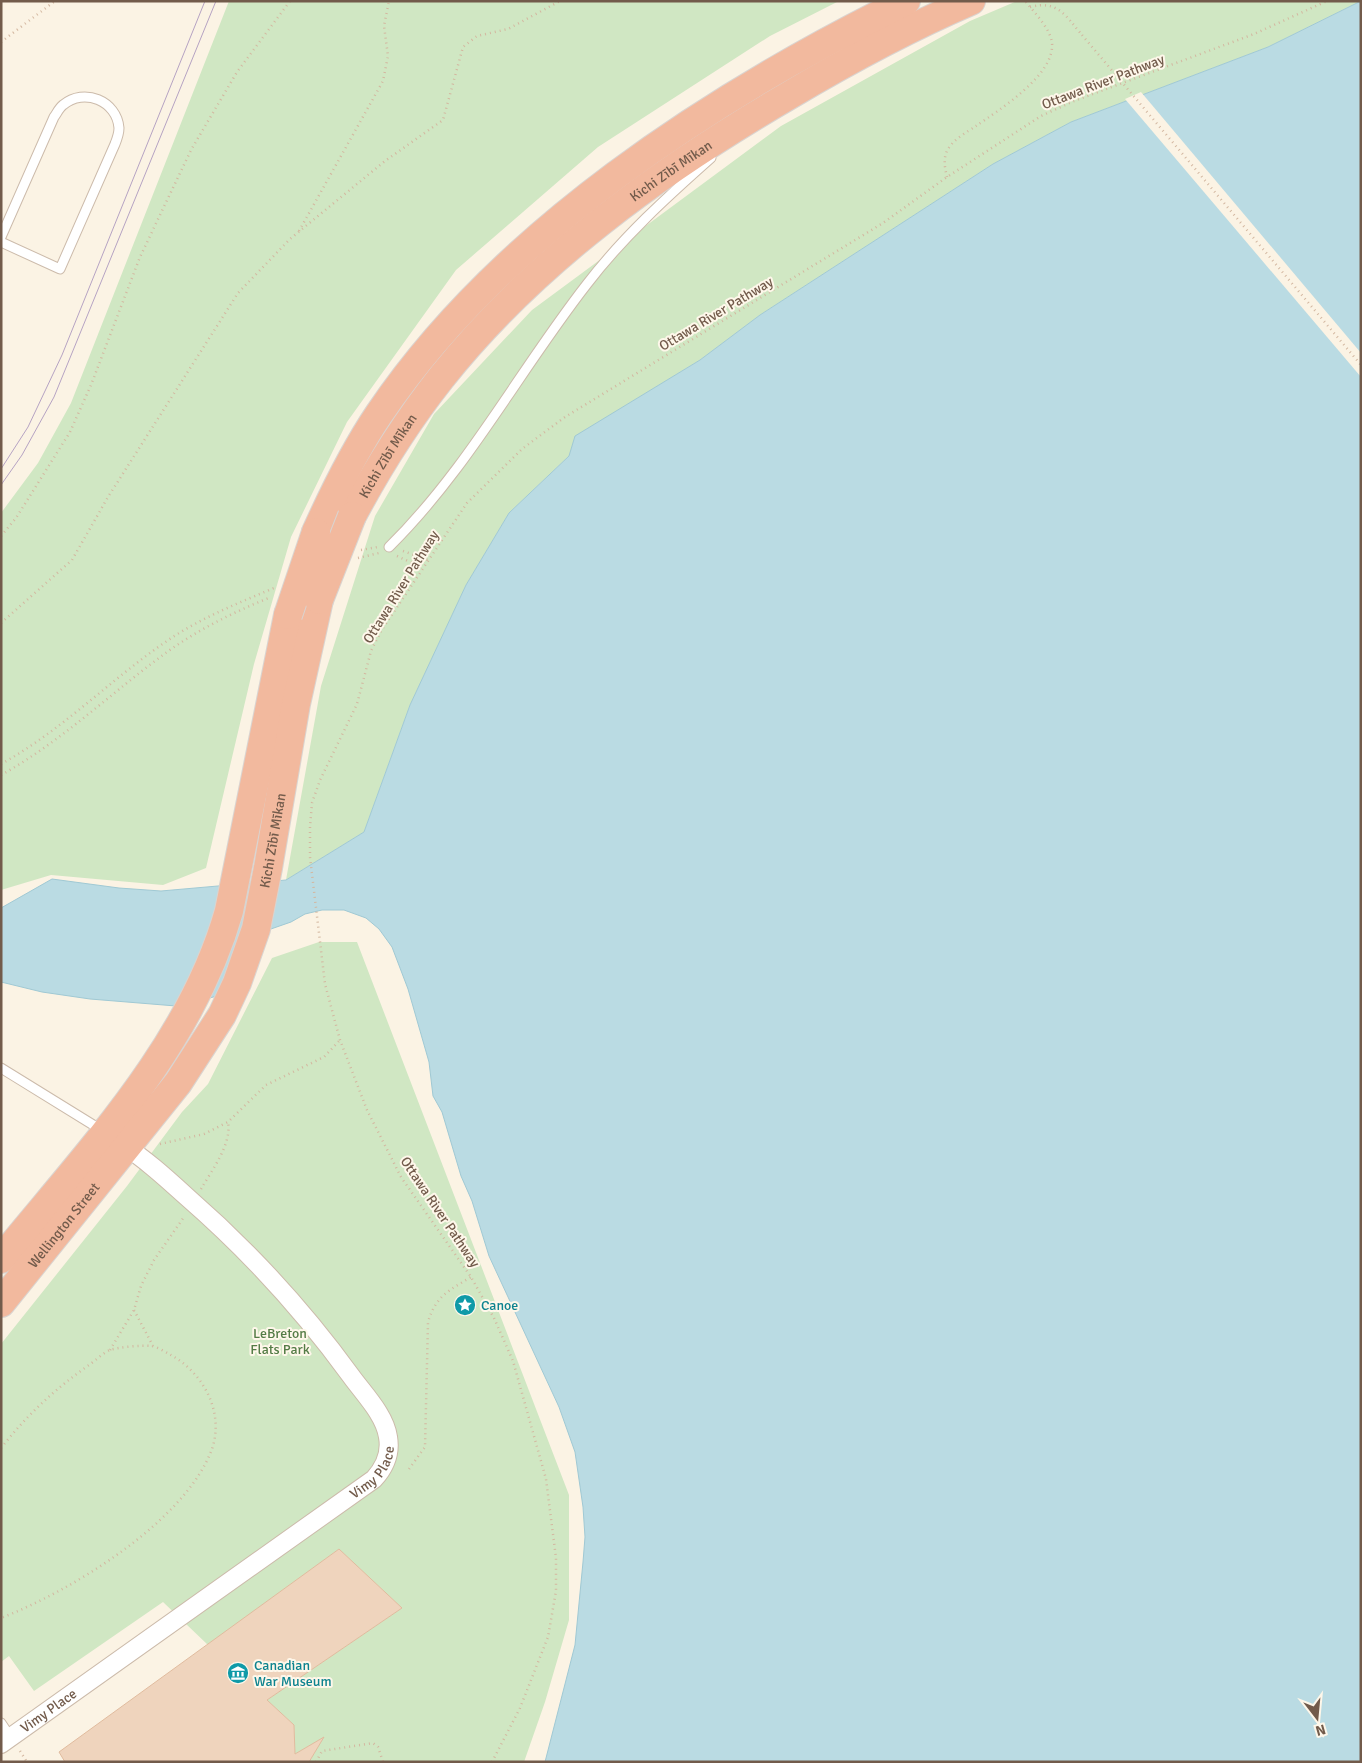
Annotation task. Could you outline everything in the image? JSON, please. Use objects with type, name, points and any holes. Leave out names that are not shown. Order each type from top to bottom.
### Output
[{"type":"highway","name":"Kichi Zībī Mīkan","points":[[104,1132],[147,1078],[187,1016],[216,953],[229,911],[283,604],[356,450],[415,365],[461,312],[542,236],[645,154],[714,108],[827,40],[906,1]]},
{"type":"highway","name":"Kichi Zībī Mīkan","points":[[126,1147],[194,1060],[222,1015],[250,946],[268,868],[296,704],[319,600],[352,516],[378,469],[408,423],[442,377],[509,302],[574,245],[645,190],[696,153],[769,107],[873,48],[971,1]]},
{"type":"highway","name":"Wellington Street","points":[[1,1259],[104,1132]]},
{"type":"highway","name":"Wellington Street","points":[[1,1303],[126,1147]]},
{"type":"street","name":"Vimy Place","points":[[4,1735],[374,1479],[387,1460],[388,1439],[381,1418],[322,1337],[257,1263],[224,1229],[147,1162],[104,1132]]},
{"type":"lane","points":[[1,237],[54,117],[63,105],[78,97],[92,97],[107,104],[115,115],[119,129],[115,144],[60,268],[1,242]]},
{"type":"lane","points":[[388,551],[431,504],[562,317],[609,256],[635,228],[769,107]]},
{"type":"lane","points":[[1,1068],[104,1132]]},
{"type":"path","points":[[1,42],[54,1]]},
{"type":"path","points":[[1,536],[38,485],[70,432],[140,257],[191,150],[237,72],[290,1]]},
{"type":"path","points":[[298,233],[383,81],[388,56],[384,26],[389,1]]},
{"type":"path","points":[[1,623],[72,560],[108,496],[238,293],[298,233],[386,161],[443,120],[463,47],[477,36],[508,29],[560,1]]},
{"type":"path","points":[[947,177],[945,158],[951,144],[1010,102],[1027,87],[1048,61],[1052,52],[1050,36],[1025,1]]},
{"type":"path","name":"Ottawa River Pathway","points":[[492,1762],[520,1708],[548,1637],[556,1591],[556,1558],[546,1479],[513,1361],[494,1318],[471,1277],[402,1177],[367,1110],[340,1040],[325,984],[310,857],[312,803],[320,780],[357,704],[371,651],[381,631],[467,503],[540,435],[565,417],[883,222],[947,177],[1041,116],[1074,101],[1187,60],[1328,1]]},
{"type":"path","points":[[1030,7],[1043,3],[1056,6],[1361,365]]},
{"type":"path","points":[[358,551],[388,551],[428,560]]},
{"type":"path","points":[[352,561],[368,554],[388,551],[423,568]]},
{"type":"path","points":[[1,764],[20,754],[55,728],[166,641],[229,606],[278,587]]},
{"type":"path","points":[[1,775],[28,758],[168,651],[205,627],[283,604]]},
{"type":"path","points":[[160,1144],[204,1134],[228,1122],[266,1085],[324,1057],[340,1040]]},
{"type":"path","points":[[1,1448],[37,1406],[64,1382],[110,1350],[134,1310],[141,1286],[154,1260],[194,1203],[223,1149],[230,1130],[228,1122]]},
{"type":"path","points":[[409,1469],[425,1447],[428,1322],[433,1306],[445,1292],[471,1277]]},
{"type":"path","points":[[1,1618],[53,1593],[130,1546],[177,1502],[204,1465],[212,1448],[215,1433],[214,1416],[207,1391],[186,1365],[153,1346],[134,1310]]},
{"type":"path","points":[[110,1350],[153,1346]]},
{"type":"path","points":[[316,1762],[322,1752],[373,1743],[378,1747],[383,1762]]},
{"type":"green space","points":[[229,1],[839,1],[770,36],[598,147],[456,270],[347,422],[291,537],[254,664],[206,868],[163,885],[51,875],[1,890],[1,513],[38,463],[71,403]]},
{"type":"green space","points":[[1017,1],[1361,1],[1268,47],[1071,122],[993,164],[760,315],[700,360],[576,436],[569,456],[509,513],[466,585],[410,705],[364,832],[286,880],[321,686],[375,516],[434,414],[532,310],[781,126],[970,21]]},
{"type":"green space","name":"LeBreton Flats Park","points":[[319,942],[357,942],[569,1495],[569,1620],[545,1702],[524,1762],[309,1762],[323,1738],[295,1754],[294,1725],[267,1700],[402,1608],[339,1549],[208,1645],[163,1602],[34,1691],[9,1656],[1,1662],[1,1344],[127,1186],[182,1112],[208,1084],[272,958]]},
{"type":"water","points":[[1361,1],[1361,1762],[545,1762],[575,1645],[585,1537],[583,1507],[575,1452],[559,1407],[489,1256],[472,1201],[461,1176],[442,1112],[433,1096],[429,1062],[408,989],[392,947],[379,929],[366,918],[344,910],[322,910],[305,914],[291,922],[268,930],[230,993],[176,1006],[90,999],[42,992],[1,982],[1,908],[52,879],[119,888],[161,891],[286,880],[364,832],[410,705],[466,585],[509,513],[569,456],[575,436],[700,360],[760,315],[993,164],[1071,122],[1268,47]]},
{"type":"pier","points":[[1141,92],[1361,353],[1361,377],[1125,99]]},
{"type":"building","name":"Canadian War Museum","points":[[339,1549],[402,1608],[267,1700],[294,1725],[295,1754],[324,1737],[309,1762],[65,1762],[59,1752]]},
{"type":"tram line","points":[[1,469],[28,427],[62,355],[205,1]]},
{"type":"tram line","points":[[1,485],[22,455],[54,397],[216,1]]},
{"type":"place","name":"Canoe","points":[[465,1305]]},
{"type":"place","name":"Canadian War Museum","points":[[238,1673]]}]
